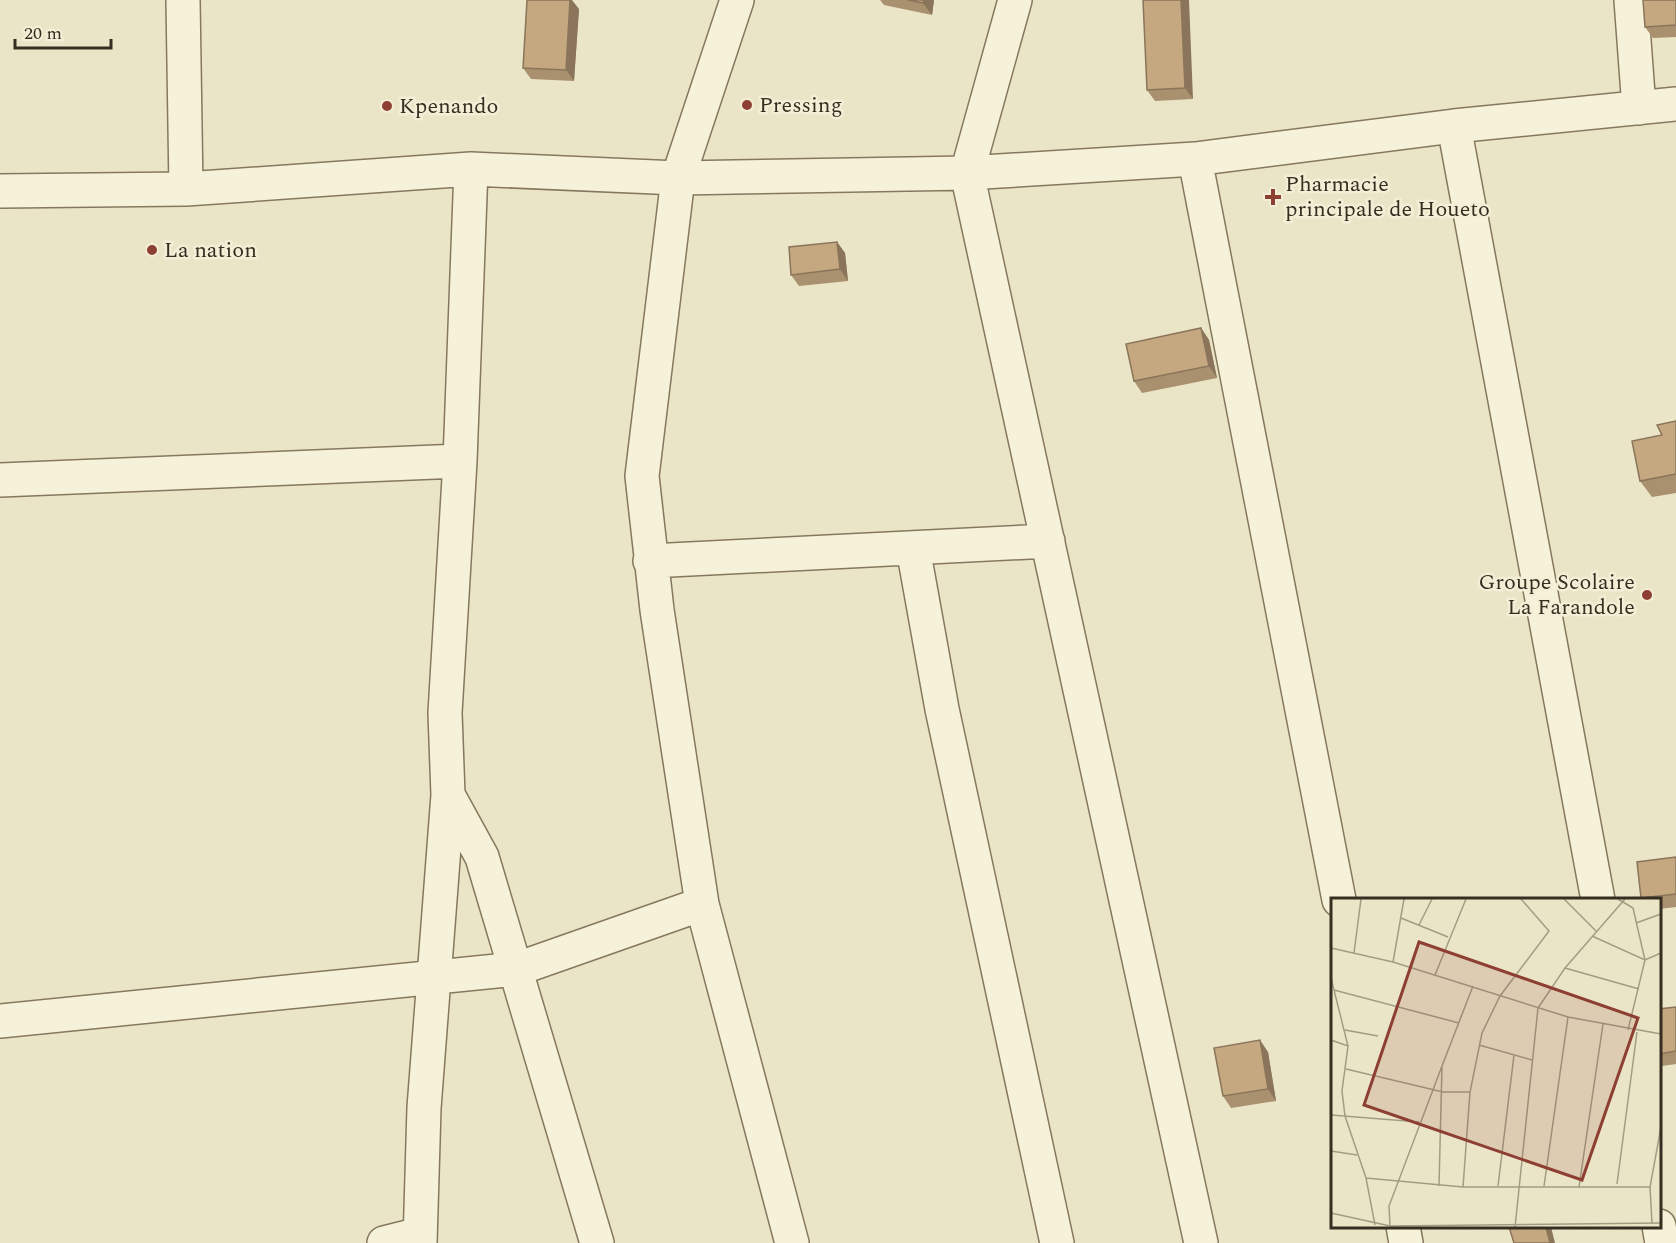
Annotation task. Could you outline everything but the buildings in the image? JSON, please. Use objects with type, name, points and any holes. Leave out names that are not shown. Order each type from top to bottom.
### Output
[{"type":"street","points":[[183,0],[186,189]]},
{"type":"street","points":[[737,0],[678,178],[642,476],[650,561],[702,904],[792,1243]]},
{"type":"street","points":[[1016,0],[967,173],[1202,1243]]},
{"type":"street","points":[[1631,0],[1639,108]]},
{"type":"street","points":[[0,191],[186,189],[471,170],[678,178],[967,173],[1196,159],[1454,126],[1676,104]]},
{"type":"street","points":[[1454,126],[1598,898]]},
{"type":"street","points":[[1196,159],[1339,898]]},
{"type":"street","points":[[384,1243],[420,1238],[424,1108],[432,980],[448,795],[445,713],[460,461],[471,170]]},
{"type":"street","points":[[0,480],[460,461]]},
{"type":"street","points":[[650,561],[1048,541]]},
{"type":"street","points":[[913,548],[944,721],[1058,1243]]},
{"type":"street","points":[[448,795],[482,857],[597,1243]]},
{"type":"street","points":[[0,1021],[432,980],[517,969],[702,904]]},
{"type":"street","points":[[1403,1228],[1406,1243]]},
{"type":"street","points":[[1659,1228],[1662,1243]]},
{"type":"place","name":"Pressing","points":[[747,105]]},
{"type":"place","name":"Kpenando","points":[[387,106]]},
{"type":"place","name":"Pharmacie principale de Houeto","points":[[1273,197]]},
{"type":"place","name":"La nation","points":[[152,250]]},
{"type":"place","name":"Groupe Scolaire La Farandole","points":[[1647,595]]}]
